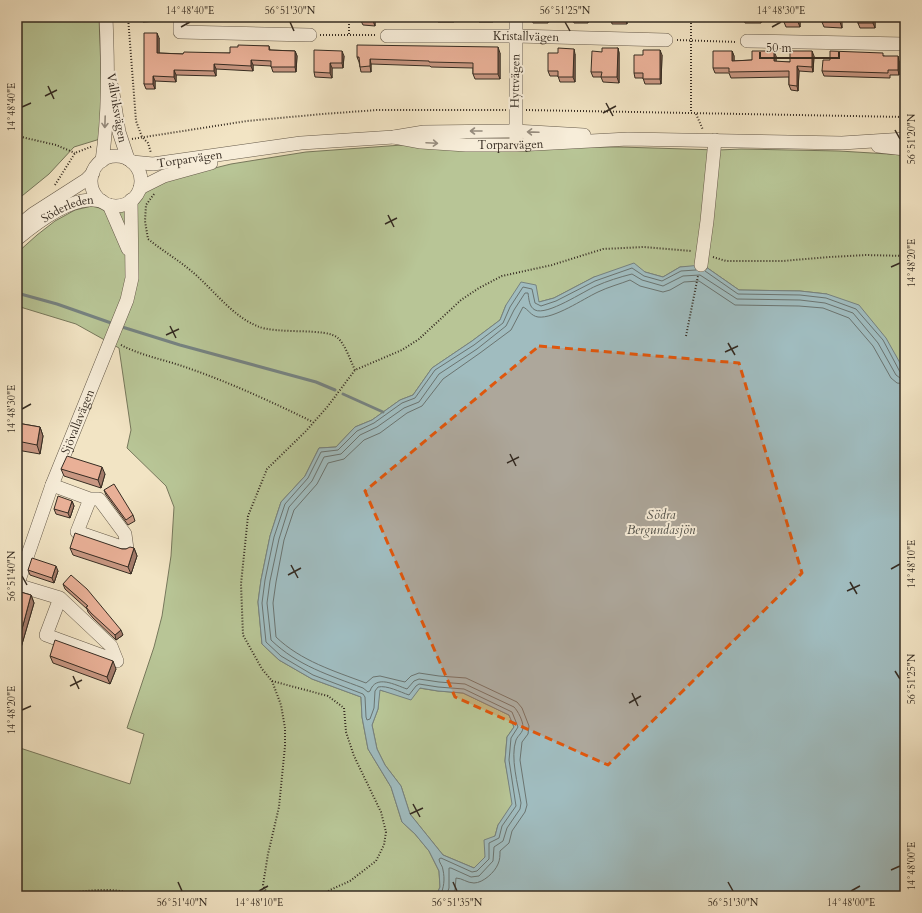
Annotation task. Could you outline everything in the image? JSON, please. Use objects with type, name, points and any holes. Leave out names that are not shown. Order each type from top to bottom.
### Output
[{"type":"street","name":"Vallviksvägen","points":[[102,160],[105,141],[108,55],[106,17]]},
{"type":"street","points":[[180,17],[180,32],[310,35]]},
{"type":"street","name":"Hyttvägen","points":[[516,17],[516,145]]},
{"type":"street","name":"Kristallvägen","points":[[387,36],[516,36],[666,40]]},
{"type":"street","points":[[748,40],[905,44]]},
{"type":"street","name":"Vallviksvägen","points":[[108,55],[119,132],[130,161]]},
{"type":"street","name":"Torparvägen","points":[[130,161],[153,164],[271,147],[339,139],[394,137],[424,132],[515,131],[628,139]]},
{"type":"street","name":"Torparvägen","points":[[394,137],[421,142],[466,145],[516,145],[628,139],[842,143],[905,149]]},
{"type":"street","name":"Torparvägen","points":[[842,143],[905,139]]},
{"type":"street","points":[[702,260],[707,221],[711,140]]},
{"type":"street","name":"Torparvägen","points":[[140,188],[157,179],[171,174],[271,147]]},
{"type":"street","points":[[115,156],[130,161],[140,174],[140,188],[131,200],[122,205],[106,203],[96,195],[93,188],[93,172],[96,166],[102,160],[115,156]]},
{"type":"street","name":"Söderleden","points":[[17,227],[33,214],[86,180],[93,172]]},
{"type":"street","name":"Söderleden","points":[[17,239],[45,217],[60,209],[89,200],[106,203]]},
{"type":"street","name":"Sjövallavägen","points":[[17,585],[52,485],[128,300],[132,278],[131,200]]},
{"type":"street","name":"Sjövallavägen","points":[[106,203],[122,233],[131,258]]},
{"type":"street","points":[[52,485],[90,498]]},
{"type":"street","points":[[17,585],[60,598],[112,646],[117,661],[46,635],[60,598]]},
{"type":"path","points":[[128,17],[136,121],[142,137]]},
{"type":"path","points":[[349,17],[349,34]]},
{"type":"path","points":[[691,17],[691,113]]},
{"type":"path","points":[[310,35],[349,34],[387,36]]},
{"type":"path","points":[[666,40],[736,42],[748,40]]},
{"type":"path","points":[[696,113],[711,140]]},
{"type":"path","points":[[17,136],[56,145],[75,153]]},
{"type":"path","points":[[156,190],[146,205],[145,221],[148,239],[197,275],[220,300],[251,323],[271,331],[328,333],[337,337],[345,349],[355,370]]},
{"type":"path","points":[[268,896],[263,885],[268,854],[279,807],[285,746],[285,728],[281,705],[272,681],[262,669],[243,636],[241,584],[248,516],[267,468],[328,406],[355,370],[402,350],[419,339],[461,300],[479,288],[502,276],[552,265],[603,249],[644,247],[687,250],[702,260],[726,261],[783,261],[837,256],[905,256]]},
{"type":"path","points":[[686,336],[702,260]]},
{"type":"path","points":[[115,331],[133,351],[186,367],[222,380],[313,422]]},
{"type":"path","points":[[272,681],[328,696],[344,708],[346,732],[352,750],[381,812],[386,832],[384,845],[376,861],[350,881],[330,890],[322,896]]},
{"type":"path","points":[[53,896],[108,890],[130,894],[132,896]]},
{"type":"highlighted area","points":[[539,346],[739,363],[802,573],[608,765],[455,697],[365,491]]},
{"type":"green space","points":[[17,17],[99,17],[102,98],[100,139],[74,147],[49,174],[17,200]]},
{"type":"green space","points":[[402,145],[459,150],[620,147],[718,150],[839,151],[905,155],[905,374],[904,370],[827,294],[800,291],[739,290],[706,267],[680,267],[663,277],[645,272],[594,277],[554,298],[539,302],[506,305],[500,320],[432,368],[413,395],[400,400],[372,420],[355,427],[336,447],[319,448],[305,476],[281,502],[270,536],[258,602],[262,644],[279,660],[312,679],[361,697],[362,717],[368,749],[391,787],[402,822],[415,834],[429,851],[439,871],[440,887],[436,896],[17,896],[17,747],[130,784],[144,734],[127,728],[154,647],[162,616],[171,556],[174,507],[166,486],[127,448],[131,430],[119,348],[76,324],[17,306],[17,253],[55,221],[75,210],[92,206],[123,211],[136,204],[146,190],[162,181],[231,164],[306,152]]},
{"type":"green space","points":[[419,688],[463,693],[509,715],[514,727],[507,737],[505,761],[513,804],[498,825],[495,836],[485,857],[474,868],[443,855],[410,814],[401,786],[385,765],[377,749],[372,725],[378,709],[379,690],[392,693]]},
{"type":"water","name":"Södra Bergundasjön","points":[[634,263],[645,272],[663,277],[680,267],[701,265],[739,290],[800,291],[827,294],[859,305],[886,338],[904,370],[905,896],[436,896],[440,887],[439,871],[429,851],[415,834],[402,822],[391,787],[368,749],[362,717],[361,697],[312,679],[279,660],[262,644],[258,602],[270,536],[281,502],[305,476],[319,448],[336,447],[355,427],[372,420],[400,400],[413,395],[432,368],[500,320],[506,305],[521,282],[536,285],[539,302],[554,298],[594,277]],"holes":[[[420,688],[463,693],[509,715],[514,727],[507,737],[505,761],[512,804],[498,825],[495,836],[484,840],[485,857],[474,868],[443,855],[410,814],[401,786],[385,765],[377,749],[372,725],[378,709],[380,690],[411,700]]]},
{"type":"building","points":[[361,17],[373,17],[373,21],[361,21]]},
{"type":"building","points":[[546,17],[546,18],[531,18]]},
{"type":"building","points":[[586,17],[586,18],[572,18]]},
{"type":"building","points":[[611,17],[625,17],[625,19],[611,19]]},
{"type":"building","points":[[759,17],[759,18],[743,18]]},
{"type":"building","points":[[784,17],[798,17],[798,22],[784,22]]},
{"type":"building","points":[[822,17],[840,17],[840,22],[822,22]]},
{"type":"building","points":[[858,17],[873,17],[873,23],[858,23]]},
{"type":"building","points":[[144,33],[157,33],[157,53],[230,53],[230,47],[238,47],[238,45],[269,46],[269,50],[295,51],[295,67],[271,67],[271,61],[251,60],[251,66],[214,64],[214,71],[174,70],[174,77],[153,76],[153,84],[144,84]]},
{"type":"building","points":[[357,45],[498,47],[498,74],[473,74],[473,63],[370,59],[370,66],[360,67],[359,57],[357,57]]},
{"type":"building","points":[[558,48],[574,49],[573,77],[558,77],[558,71],[548,71],[548,53],[558,53]]},
{"type":"building","points":[[602,48],[618,48],[617,77],[601,77],[602,72],[591,72],[592,51],[602,52]]},
{"type":"building","points":[[314,50],[342,51],[342,63],[330,63],[330,73],[314,72]]},
{"type":"building","points":[[643,50],[660,50],[660,79],[643,79],[643,73],[634,73],[634,55],[643,55]]},
{"type":"building","points":[[713,51],[732,51],[732,61],[752,60],[752,51],[774,51],[774,61],[790,62],[790,51],[812,51],[812,67],[797,66],[797,86],[789,85],[789,71],[729,72],[729,68],[713,68]]},
{"type":"building","points":[[830,51],[883,53],[883,56],[898,56],[898,70],[888,70],[888,73],[822,71],[823,60],[830,60]]},
{"type":"building","points":[[17,423],[40,427],[37,445],[17,441]]},
{"type":"building","points":[[67,456],[102,467],[98,480],[61,469]]},
{"type":"building","points":[[114,484],[133,515],[126,520],[104,490]]},
{"type":"building","points":[[58,496],[72,501],[68,513],[54,509]]},
{"type":"building","points":[[75,533],[122,549],[130,547],[134,548],[128,567],[70,548]]},
{"type":"building","points":[[32,558],[56,566],[52,578],[28,570]]},
{"type":"building","points":[[71,575],[87,589],[121,630],[115,635],[91,613],[86,607],[88,606],[63,584]]},
{"type":"building","points":[[17,591],[31,595],[18,644],[17,643]]},
{"type":"building","points":[[55,640],[113,661],[107,677],[50,656]]},
{"type":"waterway","points":[[17,293],[57,304],[114,324]]},
{"type":"waterway","points":[[119,326],[180,345],[316,382],[335,390]]},
{"type":"waterway","points":[[343,394],[383,412]]}]
